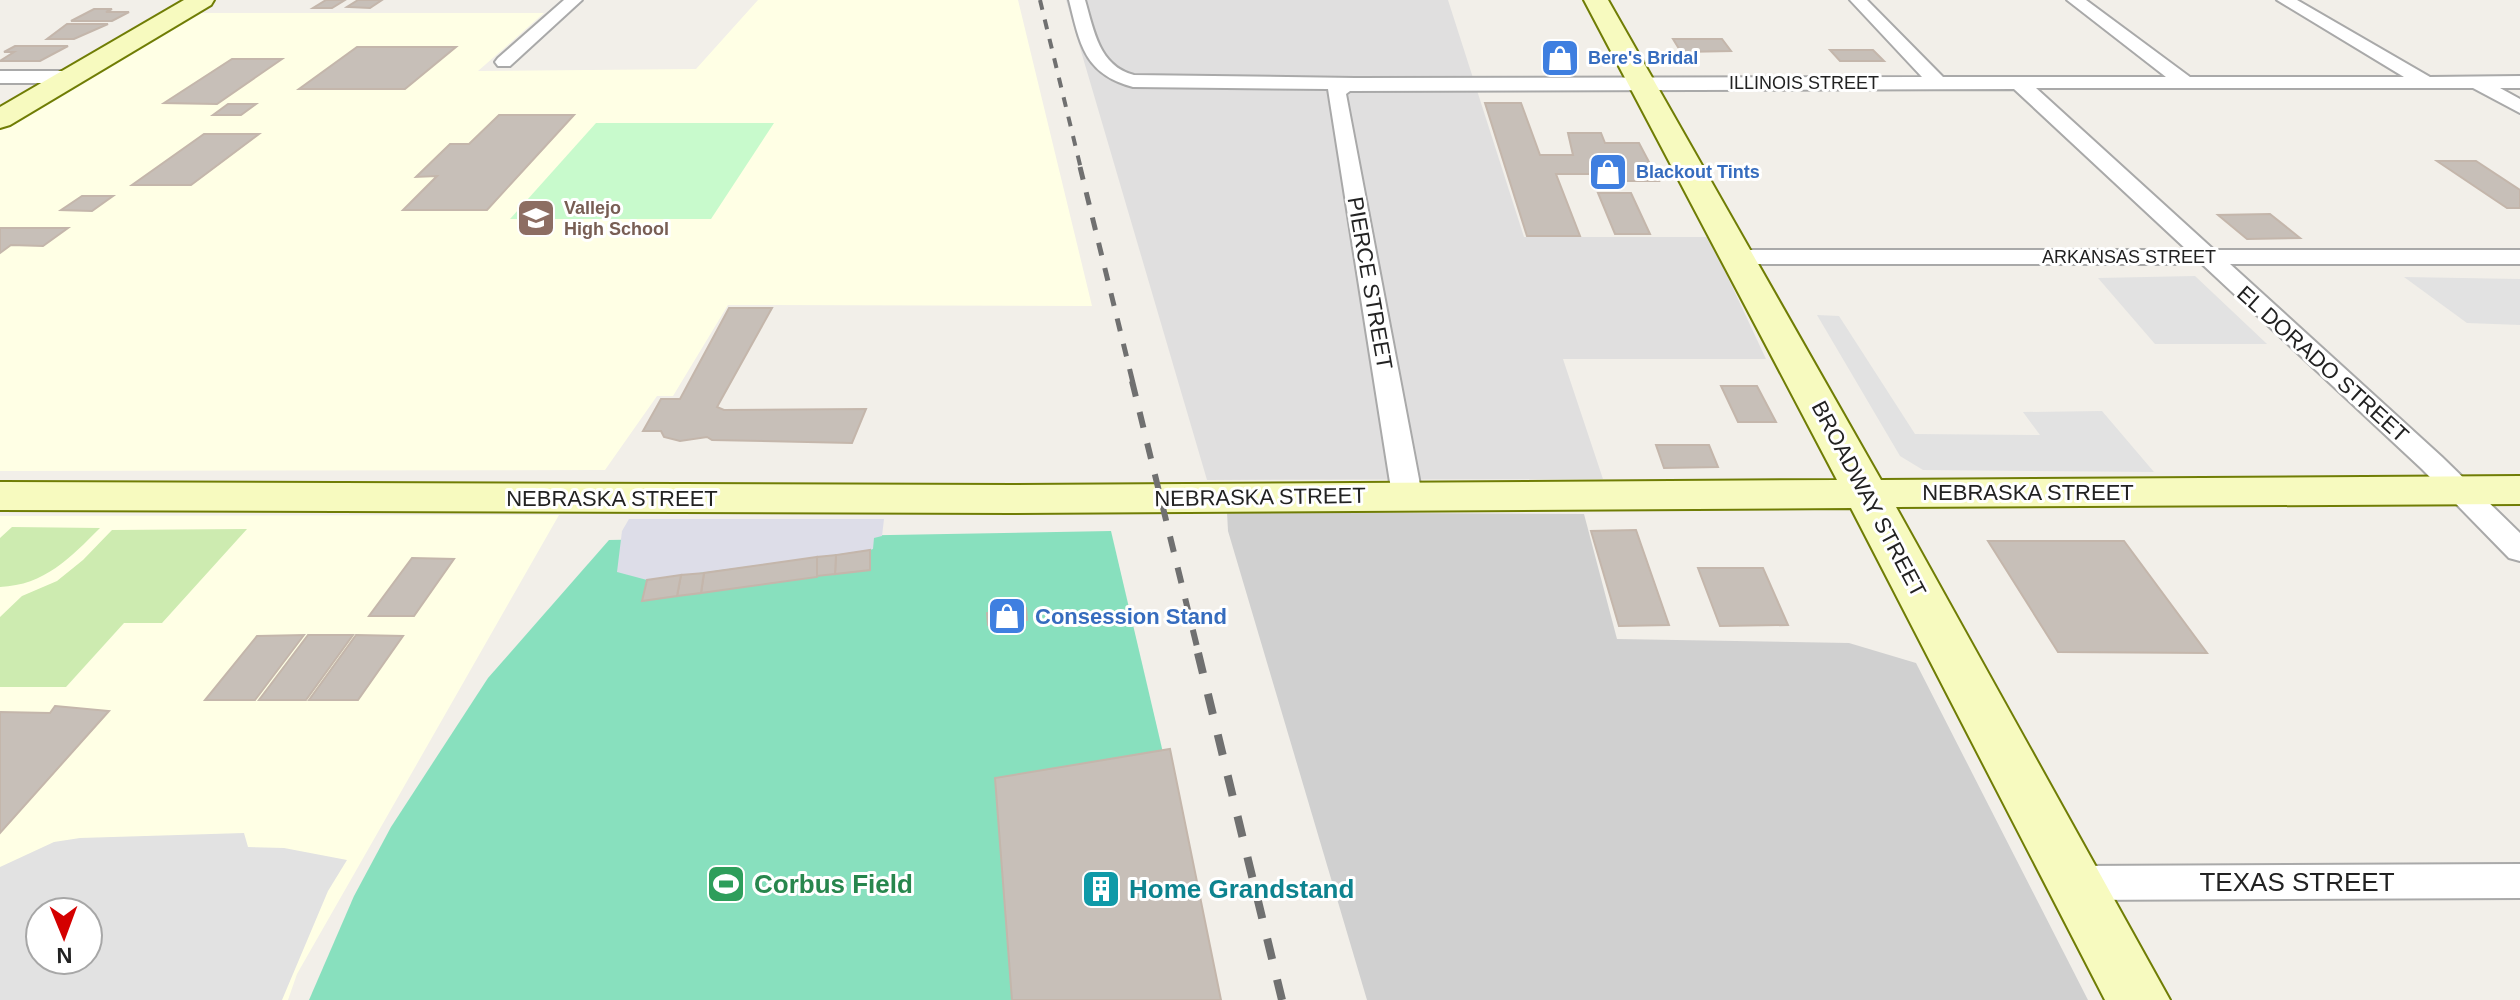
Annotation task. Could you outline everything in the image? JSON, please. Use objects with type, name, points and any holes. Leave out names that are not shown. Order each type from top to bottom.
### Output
[{"type":"street","points":[[0,119],[202,0]]},
{"type":"street","points":[[504,62],[574,0]]},
{"type":"street","name":"ILLINOIS STREET","points":[[1077,0],[1095,60],[1117,79],[1133,81],[1355,84],[2520,82]]},
{"type":"street","name":"BROADWAY STREET","points":[[1596,0],[1739,257],[2138,1000]]},
{"type":"street","points":[[1858,0],[1937,82]]},
{"type":"street","points":[[2075,0],[2186,83]]},
{"type":"street","points":[[2285,0],[2428,83]]},
{"type":"street","points":[[0,77],[72,77]]},
{"type":"street","name":"EL DORADO STREET","points":[[2018,82],[2520,551]]},
{"type":"street","points":[[2478,83],[2520,107]]},
{"type":"street","name":"PIERCE STREET","points":[[1355,84],[1344,86],[1336,92],[1407,495]]},
{"type":"street","name":"ARKANSAS STREET","points":[[1739,257],[2520,257]]},
{"type":"street","name":"NEBRASKA STREET","points":[[0,496],[1014,499],[2520,490]]},
{"type":"street","name":"TEXAS STREET","points":[[2075,883],[2520,881]]},
{"type":"shaded area","name":"Vallejo High School","points":[[758,0],[1018,0],[1092,306],[728,305],[673,396],[657,396],[605,470],[0,471],[0,130],[192,13],[544,13],[478,71],[696,69]]},
{"type":"shaded area","points":[[1066,0],[1448,0],[1524,237],[1709,237],[1766,359],[1563,359],[1603,479],[1207,480]]},
{"type":"shaded area","points":[[2195,276],[2267,344],[2155,344],[2098,278]]},
{"type":"shaded area","points":[[2404,277],[2520,279],[2520,325],[2467,323]]},
{"type":"shaded area","points":[[1817,315],[1839,316],[1915,434],[2040,435],[2023,412],[2102,411],[2154,472],[1923,470],[1900,456]]},
{"type":"shaded area","points":[[1227,512],[1584,514],[1617,639],[1849,643],[1916,663],[2088,1000],[1367,1000],[1228,531]]},
{"type":"shaded area","points":[[559,515],[297,974],[288,1000],[0,1000],[0,516]]},
{"type":"shaded area","points":[[629,519],[884,519],[882,536],[874,538],[873,549],[870,550],[647,580],[617,572],[622,531]]},
{"type":"shaded area","points":[[244,833],[248,847],[284,848],[347,860],[328,891],[282,1000],[0,1000],[0,867],[54,842],[80,838]]},
{"type":"green space","points":[[596,123],[774,123],[711,219],[510,219]]},
{"type":"green space","points":[[12,527],[100,528],[56,568],[30,581],[0,587],[0,538]]},
{"type":"green space","points":[[247,529],[162,623],[124,623],[66,687],[0,687],[0,617],[22,596],[57,581],[112,530]]},
{"type":"green space","points":[[1111,531],[1221,1000],[309,1000],[354,896],[391,827],[488,678],[609,540]]},
{"type":"building","points":[[326,0],[345,0],[332,8],[313,8]]},
{"type":"building","points":[[358,0],[382,0],[370,8],[347,7]]},
{"type":"building","points":[[94,9],[129,12],[112,21],[71,21]]},
{"type":"building","points":[[67,24],[108,24],[74,39],[47,39]]},
{"type":"building","points":[[1673,39],[1722,39],[1731,51],[1681,52]]},
{"type":"building","points":[[15,46],[68,46],[40,61],[0,61],[14,52],[4,52]]},
{"type":"building","points":[[357,47],[456,47],[405,89],[299,89]]},
{"type":"building","points":[[1830,50],[1873,50],[1884,61],[1840,61]]},
{"type":"building","points":[[232,59],[282,59],[217,104],[164,103]]},
{"type":"building","points":[[1485,103],[1521,103],[1540,155],[1573,155],[1568,133],[1601,133],[1605,143],[1639,143],[1659,181],[1623,181],[1621,177],[1607,177],[1605,174],[1556,174],[1580,236],[1527,236]]},
{"type":"building","points":[[228,104],[256,104],[241,115],[213,115]]},
{"type":"building","points":[[499,115],[574,115],[487,210],[403,210],[437,176],[416,177],[450,144],[469,144]]},
{"type":"building","points":[[204,134],[259,134],[191,185],[132,185]]},
{"type":"building","points":[[2437,161],[2476,161],[2520,190],[2520,208],[2507,208]]},
{"type":"building","points":[[1598,193],[1631,193],[1650,234],[1615,234]]},
{"type":"building","points":[[82,196],[113,196],[92,211],[61,210]]},
{"type":"building","points":[[2270,214],[2300,238],[2247,239],[2218,215]]},
{"type":"building","points":[[0,228],[68,228],[43,246],[11,245],[0,253]]},
{"type":"building","points":[[729,308],[772,308],[717,407],[724,410],[866,409],[852,443],[712,440],[707,437],[680,441],[664,437],[661,431],[643,431],[661,399],[680,399]]},
{"type":"building","points":[[1721,386],[1757,386],[1776,422],[1738,422]]},
{"type":"building","points":[[1656,445],[1709,445],[1718,467],[1664,468]]},
{"type":"building","points":[[1636,530],[1669,625],[1619,626],[1591,531]]},
{"type":"building","points":[[1988,541],[2124,541],[2207,653],[2058,652]]},
{"type":"building","points":[[870,550],[870,570],[835,574],[836,555]]},
{"type":"building","points":[[836,555],[835,574],[817,576],[817,557]]},
{"type":"building","points":[[817,557],[817,577],[701,593],[704,573]]},
{"type":"building","points":[[412,558],[454,559],[414,616],[369,616]]},
{"type":"building","points":[[1698,568],[1763,568],[1788,625],[1720,626]]},
{"type":"building","points":[[704,573],[701,593],[677,596],[681,575]]},
{"type":"building","points":[[681,575],[677,596],[642,601],[647,580]]},
{"type":"building","name":"Consession Stand","points":[[1026,608],[1027,620],[988,625],[987,613]]},
{"type":"building","points":[[304,635],[255,700],[205,700],[257,636]]},
{"type":"building","points":[[308,635],[353,635],[306,700],[259,700]]},
{"type":"building","points":[[356,635],[403,636],[358,700],[309,700]]},
{"type":"building","points":[[55,706],[109,711],[0,833],[0,712],[50,713]]},
{"type":"building","name":"Home Grandstand","points":[[1170,749],[1221,1000],[1012,1000],[995,778]]},
{"type":"railway","points":[[1040,0],[1081,169]]},
{"type":"railway","points":[[1080,167],[1133,383]]},
{"type":"railway","points":[[1132,381],[1199,655]]},
{"type":"railway","points":[[1198,653],[1282,1000]]},
{"type":"place","name":"Bere's Bridal","points":[[1560,58]]},
{"type":"place","name":"Blackout Tints","points":[[1608,172]]},
{"type":"place","name":"Vallejo High School","points":[[536,218]]},
{"type":"place","name":"Consession Stand","points":[[1007,616]]},
{"type":"place","name":"Corbus Field","points":[[726,884]]},
{"type":"place","name":"Home Grandstand","points":[[1101,889]]}]
